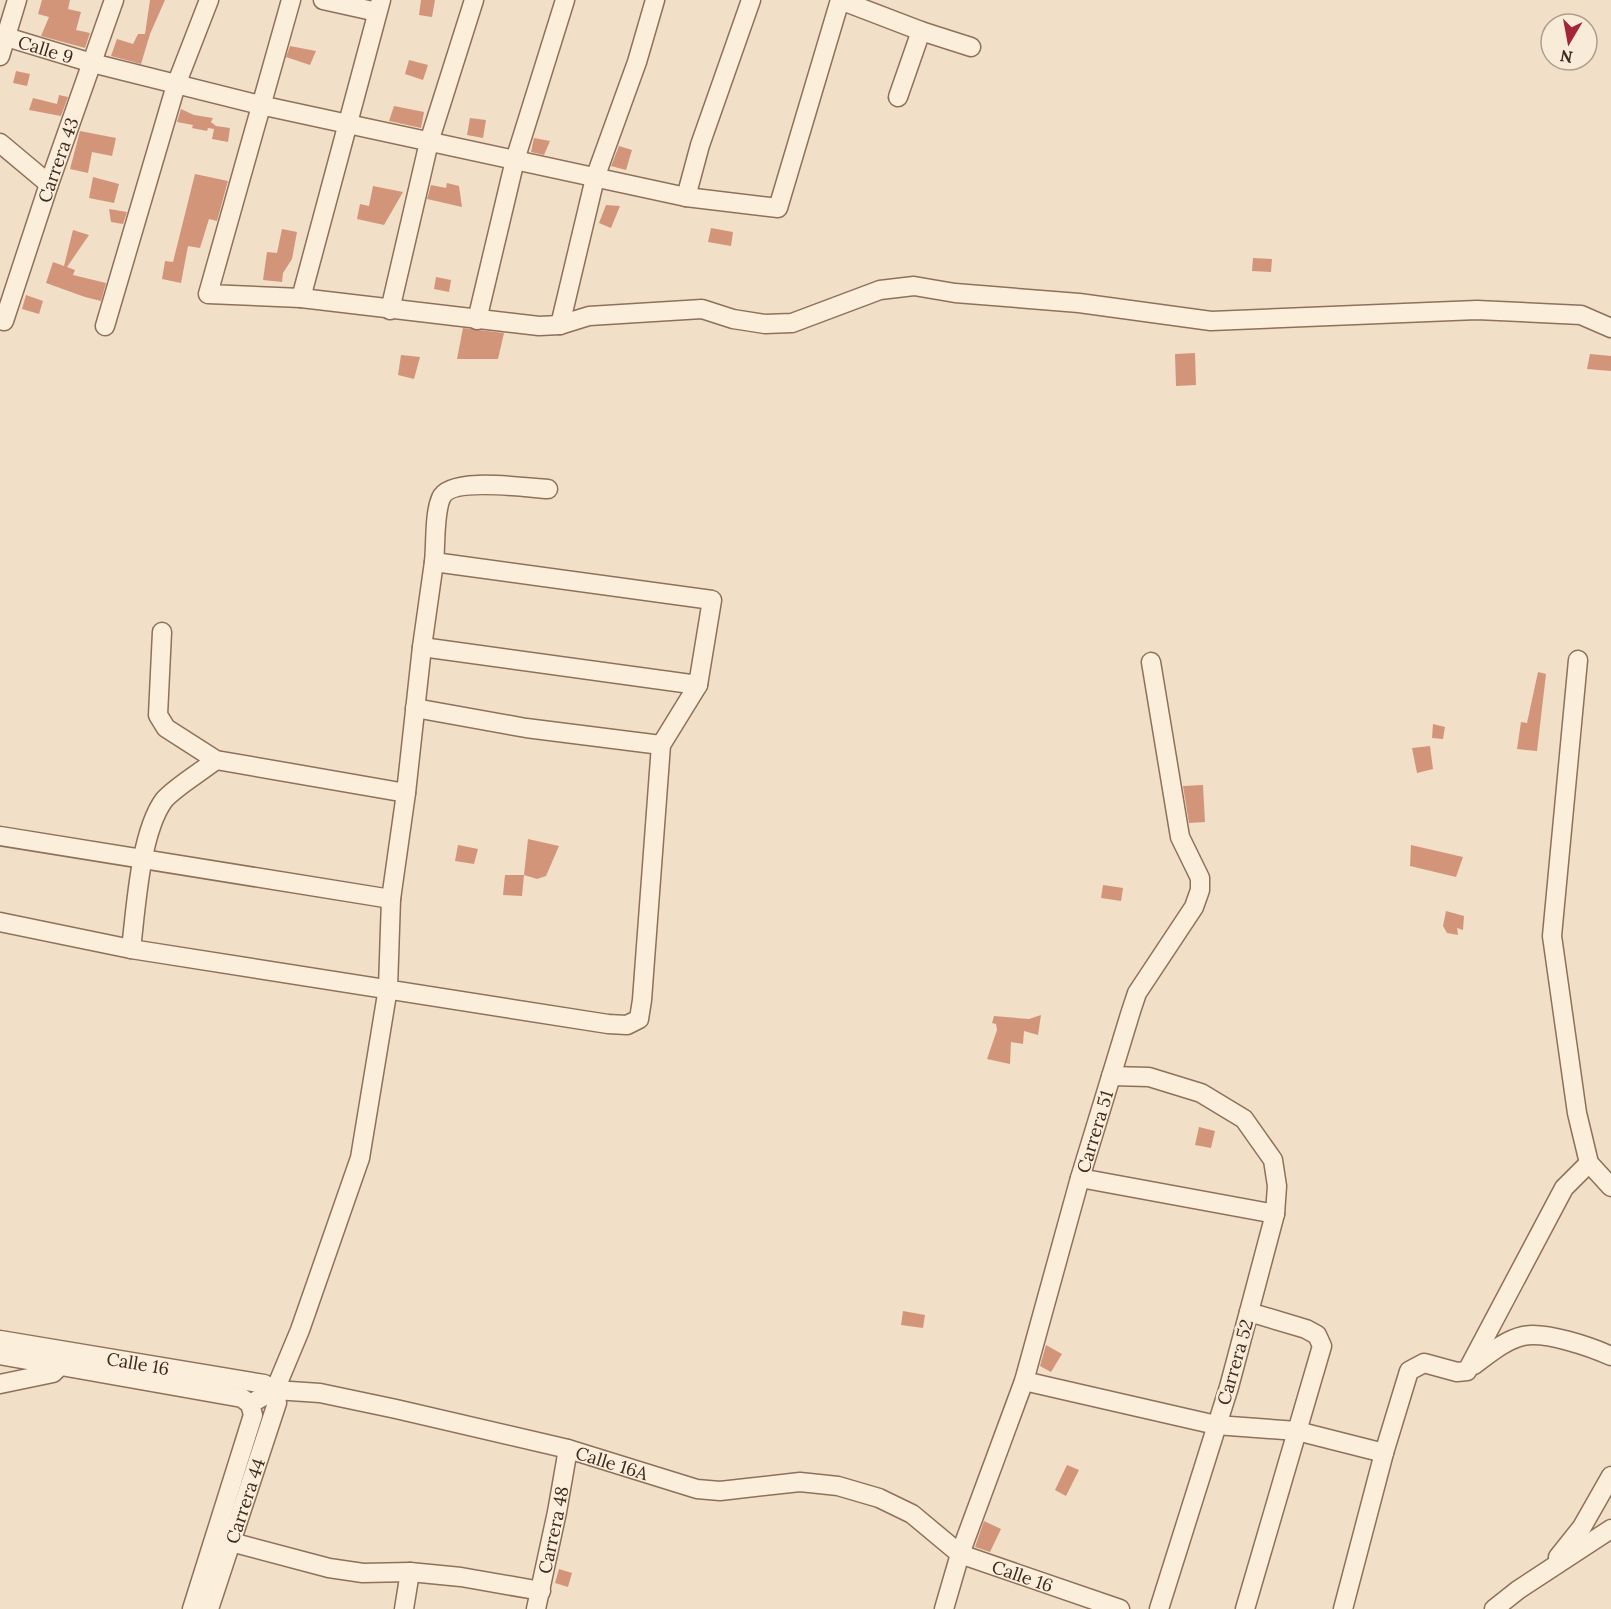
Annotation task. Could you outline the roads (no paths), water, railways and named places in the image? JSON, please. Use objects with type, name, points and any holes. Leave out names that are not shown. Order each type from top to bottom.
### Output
[{"type":"street","points":[[0,56],[3,36],[17,0]]},
{"type":"street","name":"Carrera 43","points":[[2,321],[114,0]]},
{"type":"street","points":[[105,326],[176,86],[209,0]]},
{"type":"street","points":[[291,0],[208,294],[301,298],[539,326],[560,325],[589,316],[702,309],[733,319],[765,324],[792,323],[880,290],[914,286],[955,293],[1079,303],[1211,321],[1477,310],[1581,315],[1611,328]]},
{"type":"street","points":[[301,298],[379,6],[323,0]]},
{"type":"street","points":[[390,310],[429,142],[474,0]]},
{"type":"street","points":[[477,320],[515,160],[565,0]]},
{"type":"street","points":[[560,325],[595,178],[633,72],[655,0]]},
{"type":"street","points":[[686,197],[700,146],[751,0]]},
{"type":"street","points":[[840,0],[921,31],[971,47]]},
{"type":"street","name":"Calle 9","points":[[3,36],[176,86],[260,105],[686,197],[778,208],[840,0]]},
{"type":"street","points":[[898,97],[921,31]]},
{"type":"street","points":[[0,143],[50,184]]},
{"type":"street","name":"Carrera 44","points":[[209,1609],[277,1403],[275,1390],[300,1330],[360,1158],[388,988],[391,899],[442,495],[453,487],[471,484],[548,489]]},
{"type":"street","points":[[0,922],[132,949],[608,1024],[627,1025],[639,1020],[661,745],[698,685],[712,600],[434,562]]},
{"type":"street","points":[[162,632],[158,715],[166,728],[216,760],[406,793]]},
{"type":"street","points":[[422,647],[698,685]]},
{"type":"street","points":[[1578,660],[1552,936],[1577,1113],[1589,1163],[1611,1187]]},
{"type":"street","name":"Carrera 51","points":[[944,1609],[960,1554],[1024,1381],[1080,1178],[1137,993],[1194,908],[1200,890],[1200,878],[1180,837],[1151,662]]},
{"type":"street","points":[[415,708],[526,728],[661,745]]},
{"type":"street","points":[[132,949],[142,859],[156,814],[165,799],[216,760]]},
{"type":"street","points":[[0,836],[391,899]]},
{"type":"street","name":"Carrera 52","points":[[1111,1076],[1149,1077],[1201,1093],[1244,1119],[1273,1160],[1277,1186],[1275,1214],[1249,1312],[1159,1609]]},
{"type":"street","points":[[1467,1371],[1564,1188],[1589,1163]]},
{"type":"street","points":[[1080,1178],[1275,1214]]},
{"type":"street","points":[[1245,1609],[1322,1346],[1317,1335],[1306,1329],[1249,1312]]},
{"type":"street","points":[[1343,1609],[1384,1453],[1409,1371],[1424,1363],[1458,1372],[1467,1371],[1496,1348],[1524,1336],[1556,1338],[1593,1348],[1611,1356]]},
{"type":"street","name":"Calle 16","points":[[0,1340],[62,1359],[242,1398],[250,1404]]},
{"type":"street","name":"Calle 16","points":[[0,1355],[62,1359],[264,1384],[275,1390]]},
{"type":"street","points":[[0,1384],[53,1373],[62,1359]]},
{"type":"street","points":[[1024,1381],[1216,1425],[1297,1431],[1384,1453]]},
{"type":"street","points":[[250,1404],[275,1390]]},
{"type":"street","name":"Calle 16A","points":[[275,1390],[320,1393],[568,1449],[697,1489],[720,1491],[800,1482],[838,1486],[879,1498],[912,1514],[960,1554]]},
{"type":"street","name":"Carrera 44","points":[[192,1609],[253,1414],[250,1404]]},
{"type":"street","name":"Carrera 48","points":[[536,1609],[568,1449]]},
{"type":"street","points":[[1550,1568],[1582,1527],[1611,1476]]},
{"type":"street","points":[[1494,1609],[1550,1568],[1611,1529]]},
{"type":"street","points":[[231,1542],[329,1568],[363,1574],[410,1572],[460,1577],[541,1591]]},
{"type":"street","name":"Calle 16","points":[[960,1554],[1120,1609]]},
{"type":"street","points":[[404,1609],[410,1572]]}]
